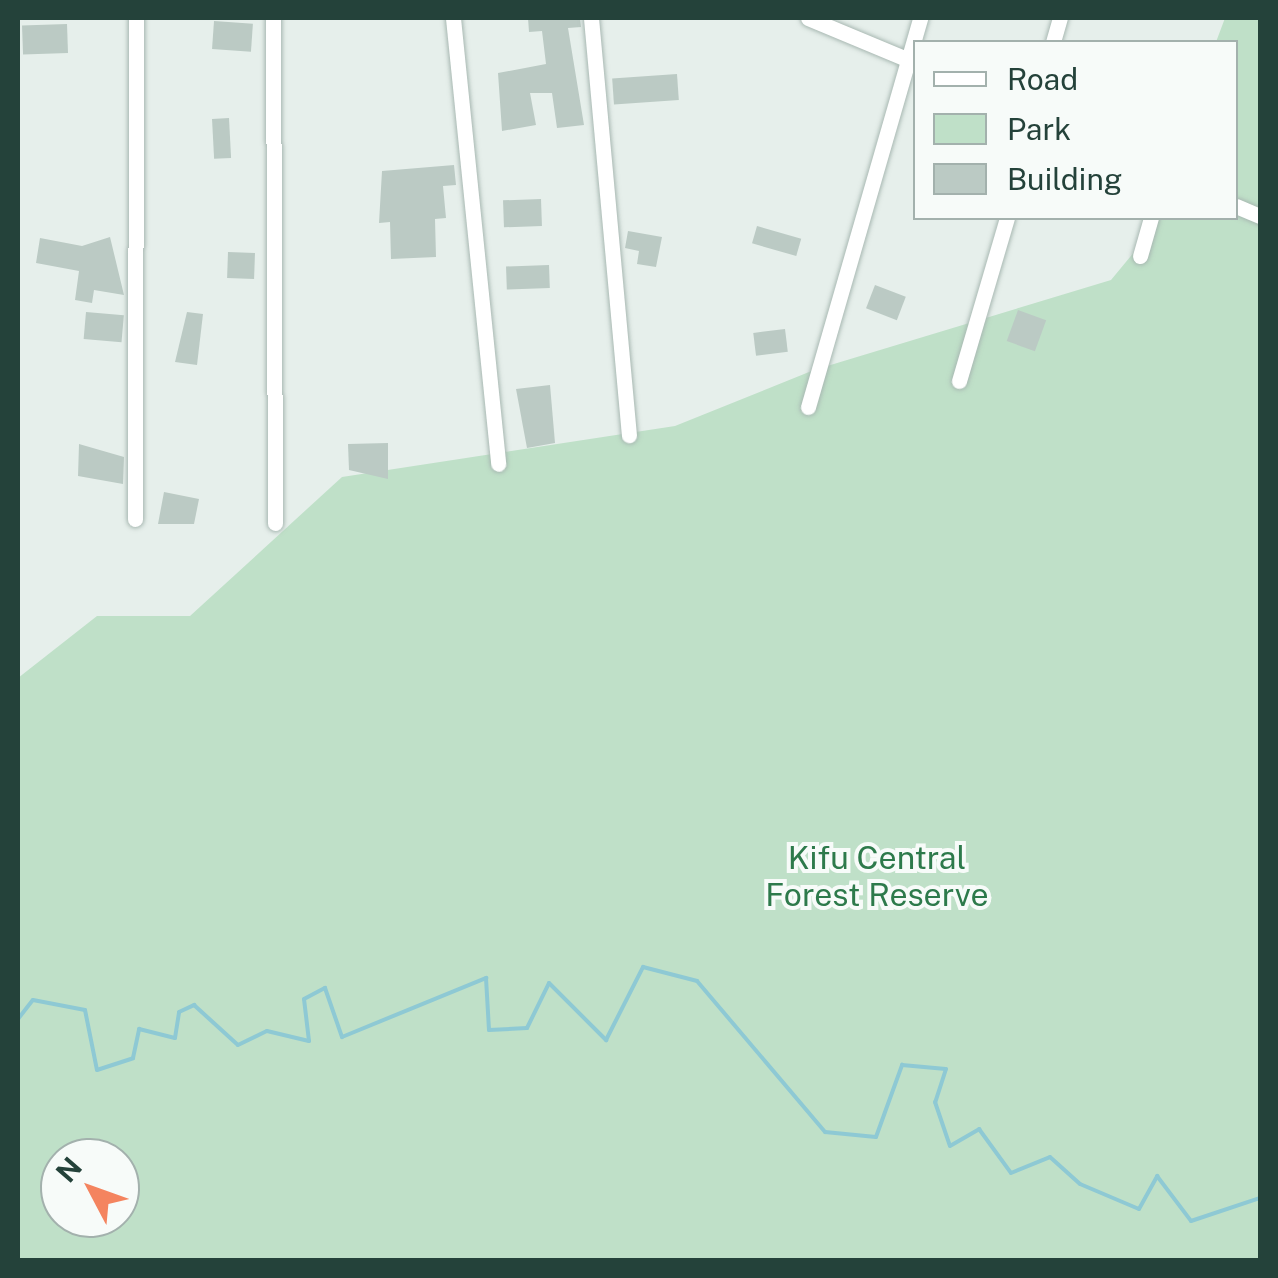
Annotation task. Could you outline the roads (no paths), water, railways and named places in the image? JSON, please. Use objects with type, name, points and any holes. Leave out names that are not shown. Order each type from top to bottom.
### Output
[{"type":"street","points":[[135,519],[136,18]]},
{"type":"street","points":[[273,18],[275,523]]},
{"type":"street","points":[[453,18],[498,464]]},
{"type":"street","points":[[591,18],[629,435]]},
{"type":"street","points":[[808,18],[912,61],[808,407]]},
{"type":"street","points":[[959,381],[1006,220]]},
{"type":"street","points":[[1140,256],[1151,220]]},
{"type":"waterway","points":[[18,1019],[33,1000],[85,1010],[97,1070],[133,1058],[139,1029],[175,1038],[179,1012],[194,1005],[238,1045],[267,1031],[309,1041],[304,999],[325,988],[342,1037],[486,978],[489,1030],[527,1028],[549,983],[606,1040],[643,967],[697,981],[825,1132],[876,1137],[902,1065],[946,1069],[935,1102],[950,1146],[979,1129],[1011,1173],[1050,1157],[1080,1184],[1139,1209],[1157,1176],[1191,1221],[1260,1198]]},
{"type":"park label","name":"Kifu Central Forest Reserve","points":[[877,878]]}]
